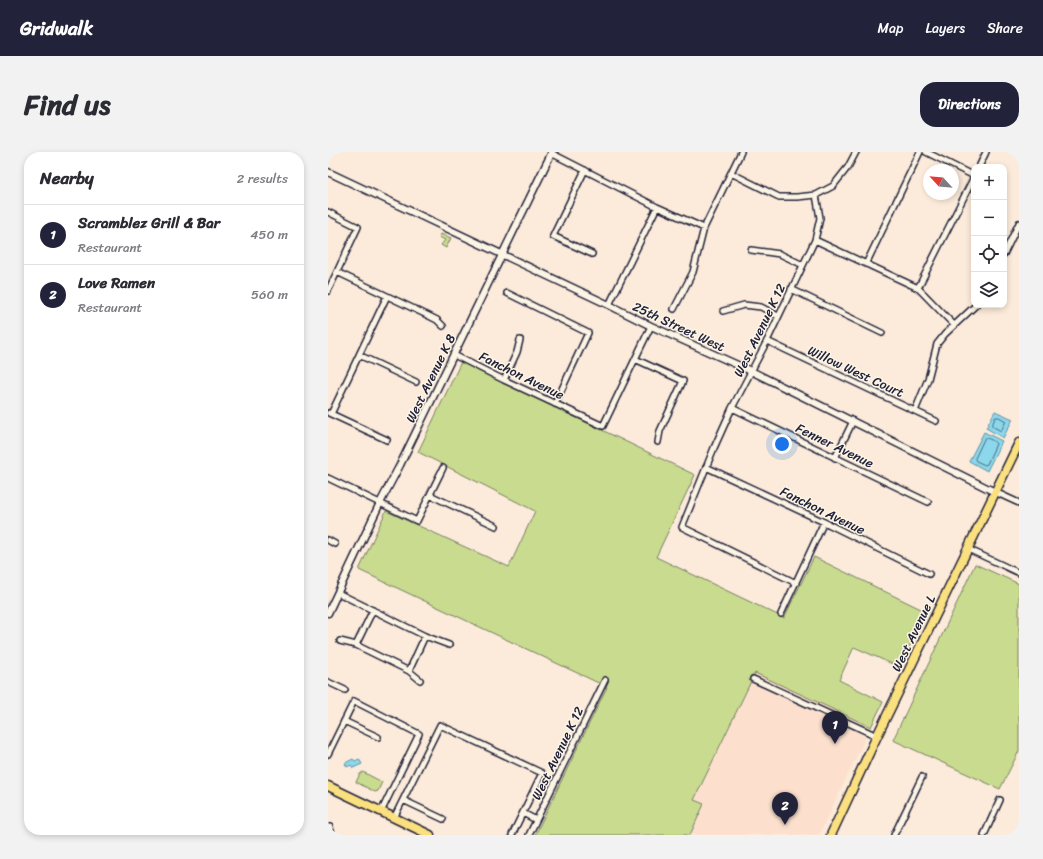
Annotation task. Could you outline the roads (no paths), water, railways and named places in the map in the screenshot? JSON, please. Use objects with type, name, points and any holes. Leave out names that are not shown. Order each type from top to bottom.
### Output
[{"type":"main road","name":"West Avenue L","points":[[831,835],[877,736],[1019,443]]},
{"type":"main road","points":[[328,786],[430,835]]},
{"type":"street","points":[[552,152],[657,207],[704,228]]},
{"type":"street","name":"West Avenue K 8","points":[[328,613],[380,503],[503,255],[552,152]]},
{"type":"street","points":[[674,309],[693,272],[704,228],[741,152]]},
{"type":"street","points":[[731,173],[779,197],[816,195],[833,186],[848,168],[856,152]]},
{"type":"street","points":[[866,264],[920,152]]},
{"type":"street","points":[[926,152],[971,174]]},
{"type":"street","points":[[980,164],[986,152]]},
{"type":"street","points":[[584,170],[553,236],[592,254]]},
{"type":"street","name":"25th Street West","points":[[328,172],[610,305],[651,326],[751,371],[995,492],[1019,502]]},
{"type":"street","points":[[918,288],[971,182]]},
{"type":"street","name":"West Avenue K 12","points":[[796,582],[682,527],[732,408],[767,341],[815,240],[820,218],[816,195]]},
{"type":"street","points":[[610,305],[657,207]]},
{"type":"street","points":[[328,212],[358,227],[328,291]]},
{"type":"street","points":[[1007,248],[1019,223]]},
{"type":"street","points":[[815,240],[918,288],[954,325]]},
{"type":"street","points":[[751,250],[780,254],[803,265]]},
{"type":"street","points":[[337,272],[437,320],[443,326]]},
{"type":"street","points":[[792,289],[882,333]]},
{"type":"street","points":[[507,293],[588,334],[555,404]]},
{"type":"street","points":[[387,440],[329,413],[388,296]]},
{"type":"street","points":[[723,312],[744,305],[761,307],[778,316]]},
{"type":"street","points":[[915,411],[928,380],[937,344],[945,334],[973,308]]},
{"type":"street","points":[[651,326],[635,359],[683,381],[660,431],[658,442]]},
{"type":"street","points":[[504,380],[517,352],[520,340]]},
{"type":"street","name":"Willow West Court","points":[[767,341],[936,421]]},
{"type":"street","name":"Fanchon Avenue","points":[[454,354],[504,380],[603,426],[635,359]]},
{"type":"street","points":[[359,355],[416,382]]},
{"type":"street","name":"Fenner Avenue","points":[[732,408],[928,502]]},
{"type":"street","points":[[835,458],[853,421]]},
{"type":"street","name":"Fanchon Avenue","points":[[706,467],[824,522],[929,574]]},
{"type":"street","points":[[328,478],[416,521],[443,468]]},
{"type":"street","points":[[430,495],[496,526]]},
{"type":"street","points":[[781,614],[824,522]]},
{"type":"street","points":[[328,540],[335,544]]},
{"type":"street","points":[[968,549],[1019,573]]},
{"type":"street","points":[[338,593],[425,636],[449,645]]},
{"type":"street","points":[[356,645],[373,610]]},
{"type":"street","points":[[409,671],[425,636]]},
{"type":"street","points":[[340,642],[356,645],[409,671],[420,680]]},
{"type":"street","points":[[753,679],[877,736]]},
{"type":"street","name":"West Avenue K 12","points":[[529,835],[605,680]]},
{"type":"street","points":[[328,682],[345,690]]},
{"type":"street","points":[[328,754],[354,701],[419,734],[381,812]]},
{"type":"street","points":[[344,721],[378,737]]},
{"type":"street","points":[[394,818],[440,725],[542,773],[512,835]]},
{"type":"street","points":[[894,835],[922,777]]},
{"type":"street","points":[[403,800],[443,819]]},
{"type":"street","points":[[984,835],[1000,800]]},
{"type":"street","points":[[523,813],[536,820]]},
{"type":"street","points":[[330,827],[332,835]]},
{"type":"water","points":[[995,411],[1013,419],[1003,438],[986,428]]},
{"type":"water","points":[[984,432],[1002,441],[987,471],[969,461]]},
{"type":"water","points":[[353,759],[355,761],[359,759],[362,764],[353,768],[351,765],[347,767],[345,763]]},
{"type":"place","name":"Scramblez Grill & Bar","points":[[835,744]]},
{"type":"place","name":"Love Ramen","points":[[785,825]]}]
